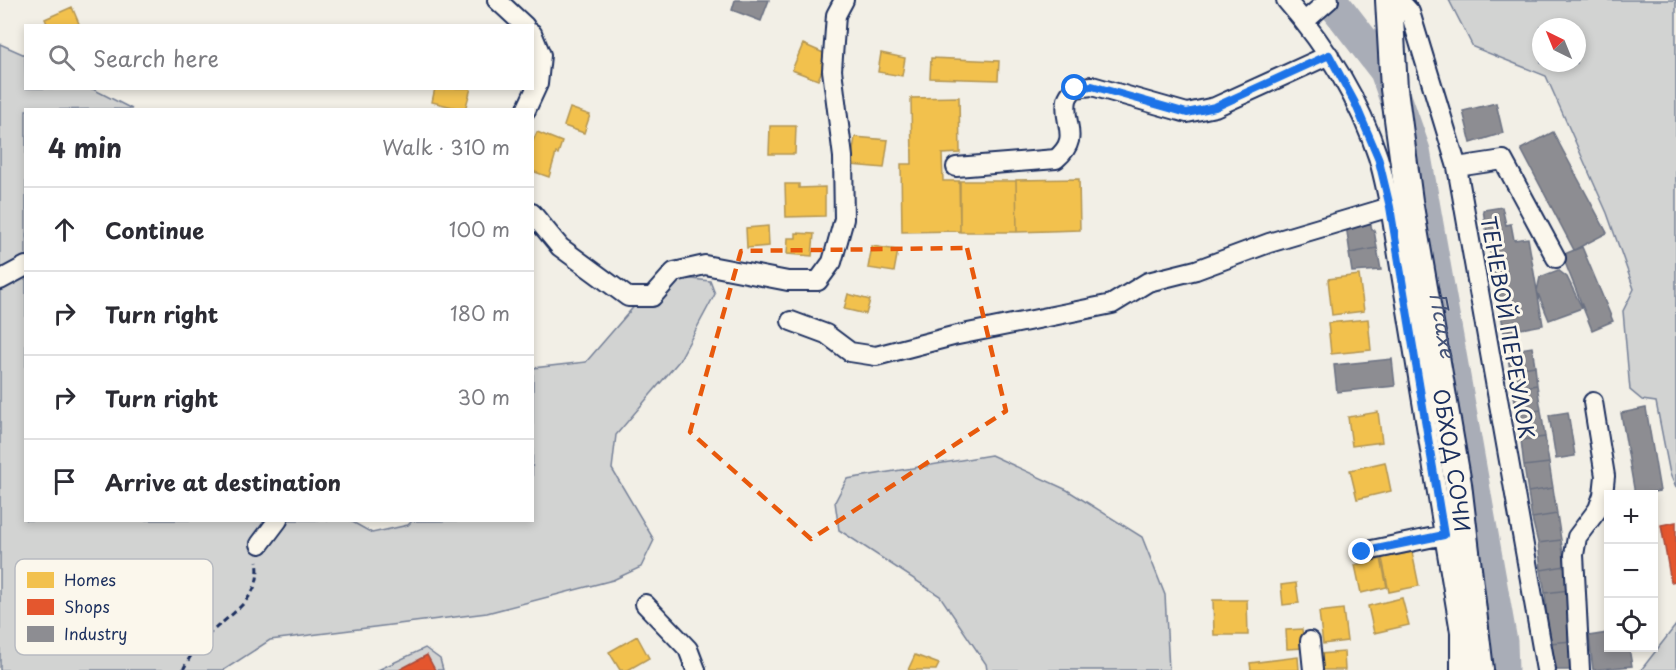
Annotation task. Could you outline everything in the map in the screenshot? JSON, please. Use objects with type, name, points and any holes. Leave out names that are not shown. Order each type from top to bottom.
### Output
[{"type":"highway","name":"ОБХОД СОЧИ","points":[[1389,0],[1394,89],[1409,201],[1458,484],[1480,670]]},
{"type":"street","points":[[497,0],[523,24]]},
{"type":"street","points":[[534,215],[560,247],[628,297],[652,297],[674,272],[705,265],[788,281],[818,281],[832,262],[844,219],[843,157],[832,70],[836,15],[844,0]]},
{"type":"street","points":[[1286,0],[1305,21],[1329,55],[1355,103],[1378,157],[1390,207],[1460,632],[1460,670]]},
{"type":"street","points":[[1305,21],[1329,0]]},
{"type":"street","name":"ТЕНЕВОЙ ПЕРЕУЛОК","points":[[1399,0],[1410,12],[1457,167],[1546,670]]},
{"type":"street","points":[[527,108],[538,84],[541,56],[534,38]]},
{"type":"street","points":[[956,167],[1056,159],[1064,152],[1070,140],[1067,100],[1075,88],[1092,86],[1187,113],[1215,107],[1329,55]]},
{"type":"street","points":[[1457,167],[1503,160],[1556,258]]},
{"type":"street","points":[[791,321],[826,334],[850,352],[876,356],[953,336],[1112,304],[1148,282],[1196,270],[1269,243],[1390,207]]},
{"type":"street","points":[[0,280],[24,267]]},
{"type":"street","points":[[1580,670],[1574,555],[1577,537],[1598,509],[1603,495],[1605,476],[1593,402]]},
{"type":"street","points":[[260,544],[276,522]]},
{"type":"street","points":[[1362,552],[1444,535]]},
{"type":"street","points":[[645,604],[688,649],[696,670]]},
{"type":"street","points":[[1310,640],[1313,670]]},
{"type":"path","points":[[213,631],[247,599],[256,585],[259,574],[256,557],[260,544]]},
{"type":"path","points":[[183,670],[191,655]]},
{"type":"highlighted area","points":[[967,248],[1006,411],[811,539],[690,432],[741,251]]},
{"type":"shaded area","points":[[1449,0],[1676,0],[1676,488],[1670,474],[1656,402],[1642,400],[1630,390],[1623,311],[1634,289],[1607,213],[1546,76],[1536,72],[1586,72],[1586,18],[1532,18],[1532,70],[1473,47]]},
{"type":"shaded area","points":[[0,44],[24,55],[24,90],[95,90],[130,108],[24,108],[24,522],[353,522],[372,533],[408,525],[411,522],[534,522],[534,368],[586,362],[650,288],[683,278],[710,281],[715,294],[679,361],[616,435],[612,469],[654,540],[641,567],[613,580],[487,613],[270,640],[224,670],[0,670]]},
{"type":"shaded area","points":[[991,455],[1067,490],[1142,537],[1165,595],[1169,670],[987,670],[986,664],[940,596],[839,530],[835,502],[847,479]]},
{"type":"shaded area","points":[[1676,625],[1676,670],[1641,670],[1655,652],[1658,652],[1658,648]]},
{"type":"shaded area","points":[[425,648],[440,659],[443,670],[378,670]]},
{"type":"building: Homes","points":[[72,7],[79,24],[47,24],[45,19]]},
{"type":"building: Homes","points":[[803,44],[828,55],[818,80],[792,70]]},
{"type":"building: Homes","points":[[881,53],[905,58],[902,76],[878,72]]},
{"type":"building: Homes","points":[[931,58],[999,61],[998,80],[930,78]]},
{"type":"building: Homes","points":[[435,90],[470,90],[466,108],[432,102]]},
{"type":"building: Homes","points":[[959,97],[960,153],[942,154],[943,181],[959,181],[960,231],[902,232],[901,164],[912,164],[911,98]]},
{"type":"building: Homes","points":[[570,108],[590,115],[584,133],[564,126]]},
{"type":"building: Homes","points":[[770,126],[796,126],[795,154],[769,154]]},
{"type":"building: Homes","points":[[537,132],[562,142],[549,177],[534,172],[534,139]]},
{"type":"building: Homes","points":[[855,137],[888,140],[884,168],[851,165]]},
{"type":"building: Homes","points":[[1079,179],[1080,230],[1017,232],[1016,180]]},
{"type":"building: Homes","points":[[960,181],[1016,181],[1017,232],[960,232]]},
{"type":"building: Homes","points":[[785,184],[799,184],[799,188],[825,187],[825,216],[786,217]]},
{"type":"building: Homes","points":[[768,226],[769,246],[747,248],[746,228]]},
{"type":"building: Homes","points":[[796,233],[814,234],[812,256],[787,254],[788,238],[796,238]]},
{"type":"building: Homes","points":[[872,246],[898,250],[894,272],[868,268]]},
{"type":"building: Homes","points":[[1359,275],[1364,311],[1332,315],[1328,279]]},
{"type":"building: Homes","points":[[848,294],[870,300],[866,314],[844,309]]},
{"type":"building: Homes","points":[[1368,319],[1371,350],[1331,354],[1328,323]]},
{"type":"building: Homes","points":[[1378,412],[1382,442],[1352,446],[1348,417]]},
{"type":"building: Homes","points":[[1385,462],[1391,491],[1357,499],[1350,470]]},
{"type":"building: Homes","points":[[1412,552],[1419,586],[1389,592],[1382,558]]},
{"type":"building: Homes","points":[[1381,559],[1387,587],[1361,593],[1355,565]]},
{"type":"building: Homes","points":[[1296,583],[1299,603],[1283,605],[1281,585]]},
{"type":"building: Homes","points":[[1402,598],[1409,625],[1374,633],[1368,606]]},
{"type":"building: Homes","points":[[1213,600],[1247,600],[1248,635],[1214,635]]},
{"type":"building: Homes","points":[[1343,609],[1347,641],[1323,644],[1319,612]]},
{"type":"building: Homes","points":[[1302,629],[1304,648],[1287,649],[1286,630]]},
{"type":"building: Homes","points":[[637,636],[649,658],[628,670],[620,670],[609,652]]},
{"type":"building: Homes","points":[[1344,652],[1345,670],[1320,670],[1319,654]]},
{"type":"building: Homes","points":[[915,655],[939,664],[936,670],[908,670]]},
{"type":"building: Homes","points":[[1298,657],[1299,670],[1251,670],[1250,663]]},
{"type":"building: Shops","points":[[1676,522],[1676,581],[1671,582],[1661,525]]},
{"type":"building: Shops","points":[[427,655],[435,670],[399,670]]},
{"type":"building: Industry","points":[[735,0],[769,0],[761,21],[732,10]]},
{"type":"building: Industry","points":[[1496,103],[1503,133],[1471,143],[1463,111]]},
{"type":"building: Industry","points":[[1553,132],[1607,233],[1574,250],[1521,149]]},
{"type":"building: Industry","points":[[1502,207],[1506,225],[1511,224],[1514,240],[1528,238],[1543,325],[1504,332],[1483,210]]},
{"type":"building: Industry","points":[[1370,221],[1377,248],[1350,253],[1346,225]]},
{"type":"building: Industry","points":[[1582,247],[1613,321],[1592,330],[1562,255]]},
{"type":"building: Industry","points":[[1377,248],[1381,270],[1352,272],[1349,253]]},
{"type":"building: Industry","points":[[1558,270],[1567,277],[1582,308],[1549,320],[1537,291],[1540,277]]},
{"type":"building: Industry","points":[[1532,347],[1535,366],[1510,370],[1507,351]]},
{"type":"building: Industry","points":[[1392,359],[1395,386],[1337,392],[1334,365]]},
{"type":"building: Industry","points":[[1535,366],[1537,385],[1513,389],[1510,370]]},
{"type":"building: Industry","points":[[1537,385],[1541,410],[1517,414],[1513,389]]},
{"type":"building: Industry","points":[[1646,408],[1660,491],[1634,490],[1621,413]]},
{"type":"building: Industry","points":[[1541,410],[1545,437],[1521,440],[1517,414]]},
{"type":"building: Industry","points":[[1568,412],[1575,456],[1556,459],[1549,415]]},
{"type":"building: Industry","points":[[1545,437],[1549,463],[1524,466],[1521,440]]},
{"type":"building: Industry","points":[[1549,463],[1553,488],[1528,492],[1524,466]]},
{"type":"building: Industry","points":[[1553,488],[1557,514],[1532,518],[1528,492]]},
{"type":"building: Industry","points":[[1557,514],[1561,540],[1538,543],[1532,518]]},
{"type":"building: Industry","points":[[1561,540],[1565,566],[1541,570],[1538,543]]},
{"type":"building: Industry","points":[[1565,566],[1569,590],[1545,593],[1541,570]]},
{"type":"building: Industry","points":[[1569,590],[1572,641],[1549,643],[1545,593]]},
{"type":"building: Industry","points":[[1604,634],[1604,652],[1630,652],[1632,666],[1593,670],[1589,636]]},
{"type":"building: Industry","points":[[1572,641],[1574,670],[1551,670],[1549,643]]},
{"type":"waterway","name":"Псахе","points":[[1331,0],[1386,71],[1414,151],[1501,642],[1502,670]]},
{"type":"route","points":[[1075,88],[1092,86],[1187,113],[1215,107],[1329,55],[1355,103],[1378,157],[1390,207],[1444,535],[1362,552]]}]
